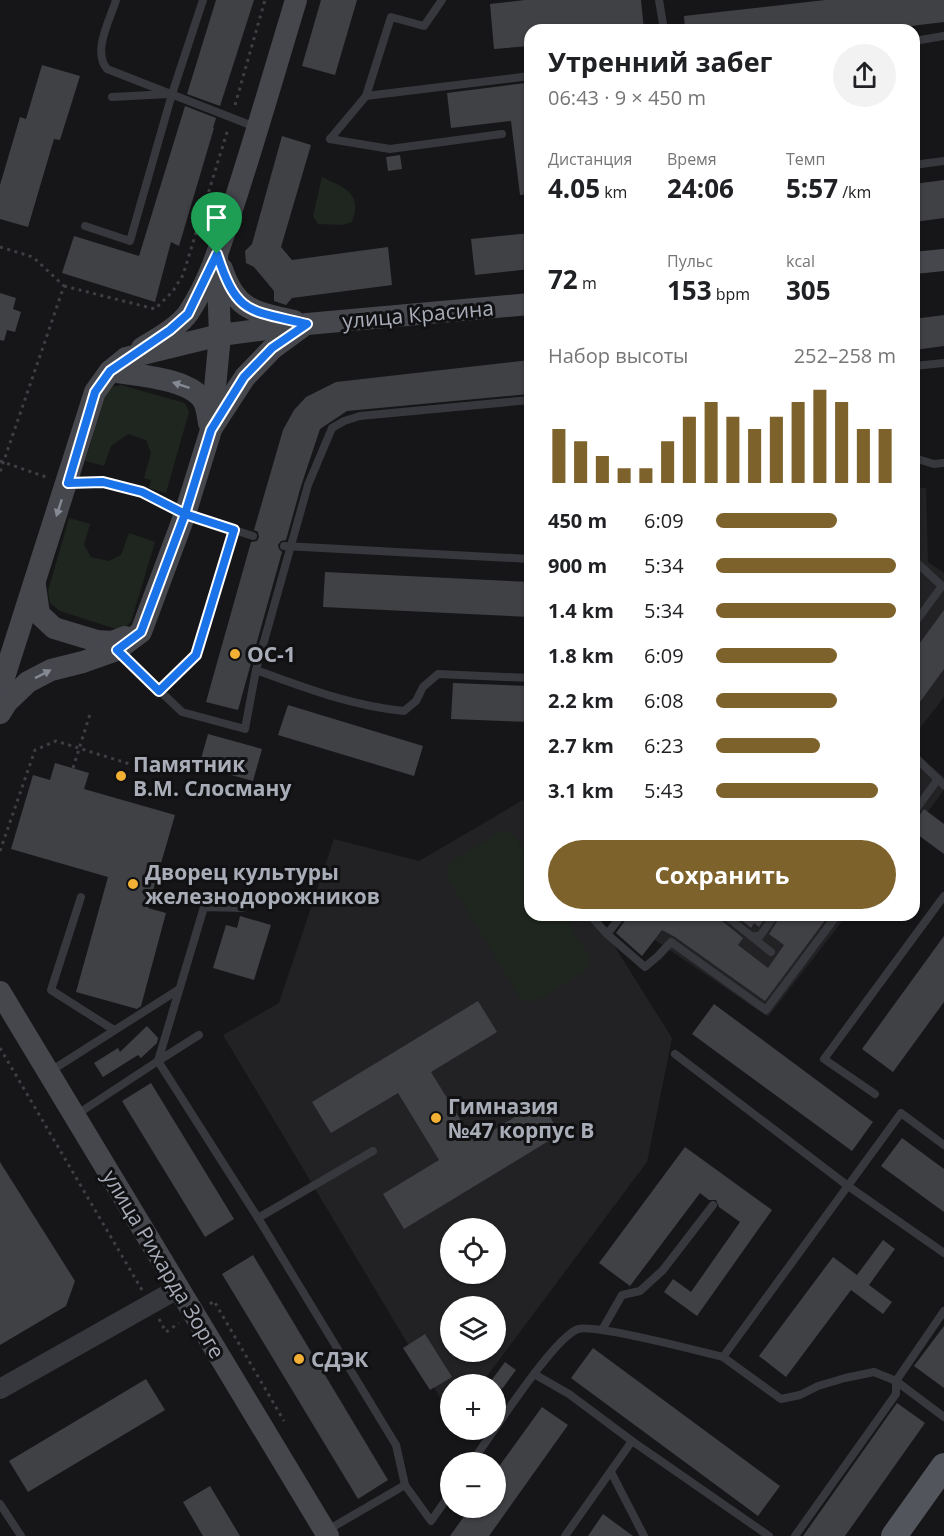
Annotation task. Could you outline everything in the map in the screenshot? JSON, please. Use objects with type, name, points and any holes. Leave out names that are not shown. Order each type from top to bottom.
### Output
[{"type":"main road","points":[[0,690],[68,483],[95,392],[118,364],[170,330],[188,314],[217,254],[296,0]]},
{"type":"main road","points":[[217,254],[226,282],[236,298],[253,311],[307,324]]},
{"type":"main road","points":[[0,713],[7,702],[28,682],[51,670],[117,650],[141,632],[185,514],[211,430],[220,335],[217,254]]},
{"type":"main road","points":[[920,262],[944,260]]},
{"type":"main road","name":"улица Красина","points":[[220,335],[307,324],[524,305]]},
{"type":"main road","points":[[211,430],[244,377],[272,348],[307,324]]},
{"type":"main road","points":[[118,364],[220,335]]},
{"type":"main road","points":[[118,364],[194,390],[205,403],[211,430]]},
{"type":"main road","points":[[35,585],[39,615],[54,628],[105,642],[112,642],[141,632]]},
{"type":"main road","name":"улица Рихарда Зорге","points":[[0,992],[327,1534]]},
{"type":"main road","points":[[894,1536],[944,1466]]},
{"type":"street","points":[[0,1389],[179,1288]]},
{"type":"lane","points":[[116,0],[101,47],[102,63],[107,69],[258,128]]},
{"type":"lane","points":[[85,226],[130,241],[172,94],[202,0]]},
{"type":"lane","points":[[442,0],[424,26],[391,17],[366,96],[330,139],[390,149],[502,134]]},
{"type":"lane","points":[[659,0],[663,24]]},
{"type":"lane","points":[[920,40],[944,36]]},
{"type":"lane","points":[[366,96],[524,77]]},
{"type":"lane","points":[[112,97],[172,94]]},
{"type":"lane","points":[[920,164],[944,161]]},
{"type":"lane","points":[[920,365],[944,363]]},
{"type":"lane","points":[[117,650],[182,712],[245,729],[256,670],[287,546],[308,485],[332,429],[344,421],[360,416],[524,401]]},
{"type":"lane","points":[[920,460],[934,464],[944,463]]},
{"type":"lane","points":[[185,514],[253,536]]},
{"type":"lane","points":[[159,691],[196,655],[234,530]]},
{"type":"lane","points":[[287,546],[524,559]]},
{"type":"lane","points":[[920,566],[942,586],[920,616]]},
{"type":"lane","points":[[256,670],[329,697],[373,708],[404,711],[416,701],[423,687],[438,674],[524,678]]},
{"type":"lane","points":[[920,762],[941,782],[920,805]]},
{"type":"lane","points":[[875,1094],[824,1059],[944,896]]},
{"type":"lane","points":[[81,897],[51,990],[114,1030]]},
{"type":"lane","points":[[242,908],[204,907],[158,1061],[258,1218],[396,1445],[405,1485],[431,1521],[440,1508]]},
{"type":"lane","points":[[595,921],[645,967],[671,942],[766,1010],[833,921]]},
{"type":"lane","points":[[607,934],[617,921]]},
{"type":"lane","points":[[732,921],[771,952]]},
{"type":"lane","points":[[751,936],[760,936],[771,921]]},
{"type":"lane","points":[[48,1072],[178,990]]},
{"type":"lane","points":[[74,1116],[199,1035]]},
{"type":"lane","points":[[675,1054],[848,1186],[944,1253]]},
{"type":"lane","points":[[723,1357],[901,1113],[944,1145]]},
{"type":"lane","points":[[258,1218],[373,1151]]},
{"type":"lane","points":[[602,1330],[622,1295],[640,1291],[663,1270],[713,1205]]},
{"type":"lane","points":[[795,1536],[896,1394],[896,1381],[944,1311]]},
{"type":"lane","points":[[479,1452],[534,1374],[561,1341],[578,1329],[602,1330],[723,1357],[782,1399],[800,1395],[818,1386],[845,1378],[874,1372],[896,1381],[944,1417]]},
{"type":"lane","points":[[534,1374],[569,1394],[632,1441],[769,1536]]},
{"type":"lane","points":[[565,1536],[632,1441]]},
{"type":"lane","points":[[611,1472],[644,1536]]},
{"type":"lane","points":[[327,1534],[405,1485]]},
{"type":"lane","points":[[0,1504],[21,1536]]},
{"type":"path","points":[[0,247],[33,257],[64,286],[155,309],[174,291],[183,275],[265,0]]},
{"type":"path","points":[[0,472],[64,286]]},
{"type":"path","points":[[2,462],[68,483],[103,482],[142,492],[185,514]]},
{"type":"path","points":[[73,768],[91,711]]},
{"type":"path","points":[[0,851],[35,750],[56,741],[162,774]]},
{"type":"path","points":[[0,1048],[16,1078]]},
{"type":"shaded area","points":[[322,177],[350,193],[355,204],[352,222],[343,225],[318,224],[313,216]]},
{"type":"shaded area","points":[[121,385],[185,403],[189,412],[166,493],[149,488],[151,480],[144,478],[151,453],[146,440],[128,434],[111,446],[104,466],[85,461],[106,394],[112,387]]},
{"type":"shaded area","points":[[920,488],[926,488],[928,562],[944,573],[944,697],[920,728]]},
{"type":"shaded area","points":[[69,518],[90,524],[84,545],[91,557],[109,561],[121,555],[129,533],[155,542],[131,622],[124,628],[116,629],[60,611],[50,603],[48,591]]},
{"type":"shaded area","points":[[920,757],[944,777],[944,790],[920,822]]},
{"type":"shaded area","points":[[523,800],[524,921],[599,921],[672,1038],[647,1162],[506,1351],[506,1296],[440,1296],[440,1362],[497,1362],[488,1374],[440,1374],[440,1398],[223,1035],[279,1003],[334,839],[419,861]]},
{"type":"shaded area","points":[[499,832],[509,832],[516,838],[524,852],[524,921],[568,921],[589,957],[589,965],[584,972],[536,1001],[525,1001],[518,995],[447,877],[448,864]]},
{"type":"shaded area","points":[[627,921],[842,921],[768,1017]]},
{"type":"building","points":[[216,0],[254,0],[220,106],[187,94]]},
{"type":"building","points":[[321,0],[357,0],[335,75],[302,66]]},
{"type":"building","points":[[525,0],[641,0],[643,24],[524,24],[524,46],[494,49],[490,4]]},
{"type":"building","points":[[825,0],[944,0],[944,22],[920,25],[685,24],[684,16]]},
{"type":"building","points":[[42,65],[80,76],[60,140],[54,139],[28,227],[0,219],[0,185],[20,117],[26,119]]},
{"type":"building","points":[[524,83],[524,195],[520,195],[511,121],[451,128],[447,93]]},
{"type":"building","points":[[185,106],[216,118],[179,246],[171,242],[155,302],[62,273],[74,236],[139,256]]},
{"type":"building","points":[[282,136],[311,145],[281,247],[292,260],[388,247],[392,285],[292,298],[286,305],[274,301],[274,291],[254,267],[246,263],[245,251],[252,244]]},
{"type":"building","points":[[400,155],[402,169],[388,171],[386,157]]},
{"type":"building","points":[[944,180],[944,218],[920,221],[920,183]]},
{"type":"building","points":[[524,234],[524,270],[475,275],[471,239]]},
{"type":"building","points":[[0,293],[16,298],[13,309],[21,312],[15,332],[7,330],[4,341],[0,340]]},
{"type":"building","points":[[944,315],[944,346],[920,349],[920,318]]},
{"type":"building","points":[[524,361],[524,395],[347,411],[320,429],[286,540],[281,541],[278,545],[282,552],[238,710],[206,702],[251,542],[257,541],[259,537],[258,532],[254,530],[283,430],[294,410],[306,397],[336,382]]},
{"type":"building","points":[[325,572],[524,582],[524,617],[323,607]]},
{"type":"building","points":[[944,610],[944,669],[920,702],[920,643]]},
{"type":"building","points":[[453,683],[524,686],[524,722],[451,719]]},
{"type":"building","points":[[288,705],[423,746],[414,776],[278,735]]},
{"type":"building","points":[[208,734],[262,749],[253,781],[199,766]]},
{"type":"building","name":"Дворец культуры железнодорожников","points":[[55,763],[89,773],[84,789],[175,815],[148,908],[166,913],[141,1006],[137,1009],[76,992],[108,877],[11,849],[33,775],[50,780]]},
{"type":"building","points":[[924,809],[944,824],[944,854],[920,836],[920,815]]},
{"type":"building","points":[[240,916],[271,925],[254,980],[213,968],[226,925],[237,928]]},
{"type":"building","points":[[625,921],[722,921],[743,938],[738,945],[768,968],[784,945],[769,934],[777,921],[825,921],[765,1001],[662,930],[642,956],[616,933]]},
{"type":"building","points":[[742,921],[763,921],[759,927],[754,923],[751,928]]},
{"type":"building","points":[[944,936],[944,1002],[893,1072],[862,1049]]},
{"type":"building","name":"Гимназия №47 корпус В","points":[[478,1001],[497,1032],[431,1072],[474,1142],[541,1101],[560,1134],[404,1229],[383,1194],[439,1160],[398,1093],[331,1133],[312,1102]]},
{"type":"building","points":[[714,1004],[873,1122],[852,1151],[692,1034]]},
{"type":"building","points":[[147,1026],[158,1038],[157,1043],[141,1058],[138,1055],[103,1077],[94,1063],[118,1048],[120,1052]]},
{"type":"building","points":[[151,1083],[234,1219],[205,1237],[122,1101]]},
{"type":"building","points":[[902,1138],[944,1169],[944,1212],[881,1166]]},
{"type":"building","points":[[685,1147],[772,1210],[697,1316],[664,1292],[673,1279],[691,1292],[740,1222],[719,1207],[716,1200],[709,1200],[700,1193],[630,1286],[599,1263]]},
{"type":"building","points":[[0,1162],[75,1281],[66,1306],[0,1345]]},
{"type":"building","points":[[883,1240],[895,1249],[869,1285],[892,1302],[883,1314],[851,1290],[786,1377],[759,1356],[833,1257],[857,1275]]},
{"type":"building","points":[[253,1255],[388,1480],[358,1499],[222,1274]]},
{"type":"building","points":[[944,1326],[944,1388],[914,1366]]},
{"type":"building","points":[[425,1334],[440,1358],[440,1362],[443,1362],[450,1374],[440,1374],[440,1384],[430,1390],[403,1348]]},
{"type":"building","points":[[593,1348],[780,1486],[758,1516],[571,1378]]},
{"type":"building","points":[[505,1362],[516,1370],[506,1384],[506,1374],[496,1374]]},
{"type":"building","points":[[146,1379],[165,1410],[28,1492],[9,1461]]},
{"type":"building","points":[[897,1403],[925,1423],[845,1536],[803,1536]]},
{"type":"building","points":[[542,1407],[568,1425],[506,1512],[506,1457]]},
{"type":"building","points":[[210,1486],[240,1536],[203,1536],[183,1502]]},
{"type":"building","points":[[603,1514],[633,1536],[588,1536]]},
{"type":"building","points":[[463,1518],[502,1518],[489,1536],[450,1536]]},
{"type":"place","name":"ОС-1","points":[[235,654]]},
{"type":"place","name":"Памятник В.М. Слосману","points":[[121,776]]},
{"type":"place","name":"Дворец культуры железнодорожников","points":[[133,884]]},
{"type":"place","name":"Гимназия №47 корпус В","points":[[436,1118]]},
{"type":"place","name":"СДЭК","points":[[299,1359]]},
{"type":"route","points":[[217,254],[188,314],[170,330],[110,371],[95,392],[68,483],[103,482],[142,492],[185,514],[141,632],[117,650],[159,691],[196,655],[234,530],[185,514],[211,430],[244,377],[272,348],[307,324],[253,311],[236,298],[226,282],[217,254]]}]
